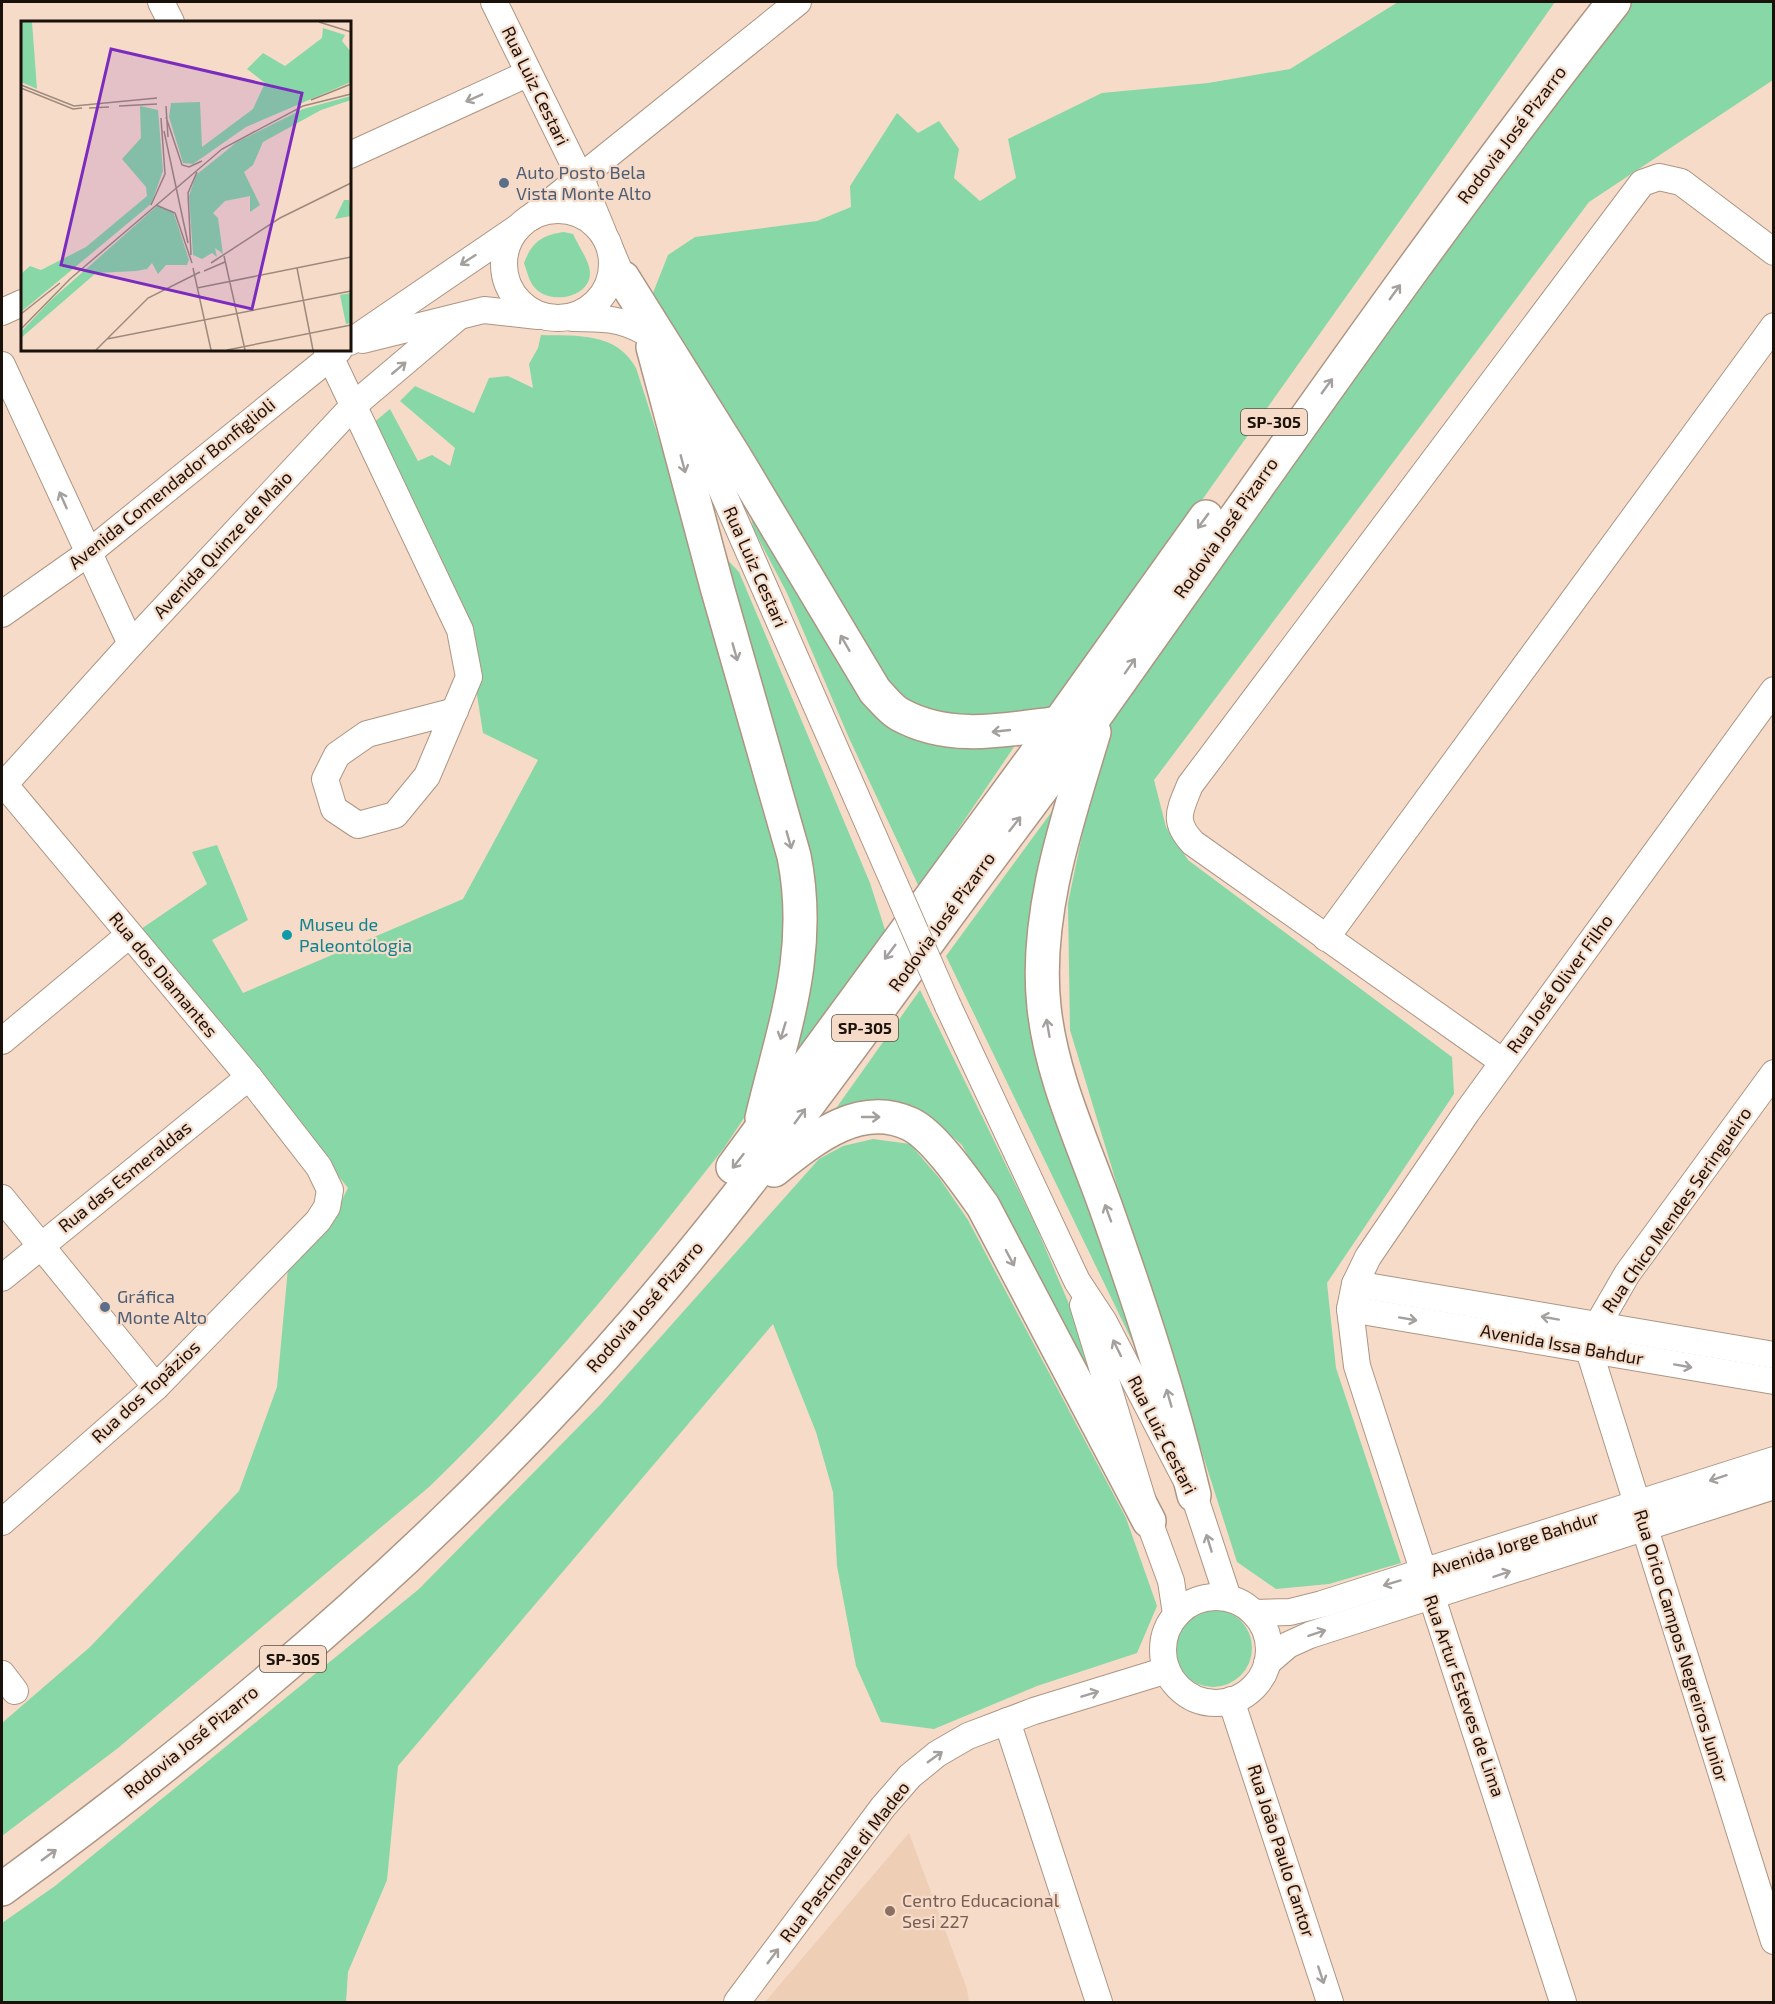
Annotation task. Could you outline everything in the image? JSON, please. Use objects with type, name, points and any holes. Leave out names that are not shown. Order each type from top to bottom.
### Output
[{"type":"main road","name":"Rodovia José Pizarro","points":[[2,1861],[148,1752],[321,1610],[477,1465],[595,1338],[692,1221],[758,1134],[1059,723],[1404,241],[1587,2]]},
{"type":"main road","name":"Rodovia José Pizarro","points":[[2,1889],[204,1734],[415,1552],[561,1403],[634,1322],[734,1201],[797,1120],[1100,709],[1268,468],[1515,127],[1614,2]]},
{"type":"main road","points":[[613,255],[875,691],[898,713],[930,725],[963,732],[1001,732],[1059,723]]},
{"type":"main road","points":[[649,339],[794,856],[801,890],[798,974],[758,1134]]},
{"type":"main road","points":[[1100,709],[1053,881],[1042,969],[1044,1006],[1052,1053],[1142,1309],[1179,1431],[1194,1495]]},
{"type":"main road","points":[[734,1201],[800,1149],[849,1121],[865,1116],[912,1124],[949,1159],[983,1206],[1149,1521]]},
{"type":"street","points":[[161,2],[170,21]]},
{"type":"street","name":"Rua Luiz Cestari","points":[[494,2],[527,74],[581,179],[649,339],[702,445],[865,822],[948,1006],[1077,1281],[1104,1322],[1194,1495],[1228,1598]]},
{"type":"street","name":"Avenida Comendador Bonfiglioli","points":[[351,340],[524,223],[798,2]]},
{"type":"street","points":[[351,155],[527,74]]},
{"type":"street","points":[[1503,1062],[1193,843],[1181,828],[1180,809],[1198,776],[1642,183],[1651,178],[1667,177],[1681,182],[1773,252]]},
{"type":"street","points":[[563,210],[579,214],[594,223],[613,255],[611,274],[603,296],[592,307],[555,317],[519,303],[510,291],[504,275],[504,258],[508,242],[524,223],[546,211],[563,210]]},
{"type":"street","points":[[2,312],[21,303]]},
{"type":"street","points":[[351,345],[484,310],[515,311],[555,317],[607,318],[627,322],[649,339]]},
{"type":"street","name":"Avenida Quinze de Maio","points":[[3,786],[131,644],[354,405],[458,317]]},
{"type":"street","points":[[1326,938],[1773,326]]},
{"type":"street","name":"Avenida Comendador Bonfiglioli","points":[[2,614],[87,554],[335,351]]},
{"type":"street","points":[[340,351],[354,405],[460,630],[469,677],[455,711],[427,776],[395,815],[358,825],[334,809],[325,779],[337,755],[367,734],[455,711]]},
{"type":"street","points":[[2,365],[87,554],[131,644]]},
{"type":"street","name":"Rua José Oliver Filho","points":[[1355,1284],[1386,1230],[1503,1062],[1773,690]]},
{"type":"street","name":"Rua dos Diamantes","points":[[3,786],[249,1077],[319,1167]]},
{"type":"street","points":[[2,1041],[129,935]]},
{"type":"street","name":"Rua Chico Mendes Seringueiro","points":[[1589,1350],[1597,1326],[1627,1274],[1773,1073]]},
{"type":"street","name":"Rua das Esmeraldas","points":[[2,1278],[249,1077]]},
{"type":"street","name":"Rua dos Topázios","points":[[2,1522],[156,1387],[318,1221],[327,1207],[330,1190],[319,1167]]},
{"type":"street","points":[[2,1198],[39,1247],[156,1387]]},
{"type":"street","name":"Rua Luiz Cestari","points":[[1077,1281],[1149,1521],[1171,1581],[1176,1614]]},
{"type":"street","name":"Rua Artur Esteves de Lima","points":[[1355,1284],[1350,1309],[1357,1366],[1422,1574],[1563,2002]]},
{"type":"street","name":"Avenida Issa Bahdur","points":[[1355,1284],[1773,1355]]},
{"type":"street","name":"Avenida Issa Bahdur","points":[[1350,1309],[1589,1350],[1769,1387]]},
{"type":"street","name":"Rua Orico Campos Negreiros Junior","points":[[1589,1350],[1773,1941]]},
{"type":"street","name":"Avenida Jorge Bahdur","points":[[1267,1663],[1288,1645],[1310,1635],[1431,1598],[1773,1460]]},
{"type":"street","name":"Avenida Jorge Bahdur","points":[[1254,1613],[1290,1612],[1640,1515],[1773,1486]]},
{"type":"street","points":[[1228,1598],[1254,1613],[1267,1636],[1267,1663],[1260,1679],[1248,1692],[1231,1700],[1210,1702],[1189,1696],[1178,1687],[1167,1670],[1163,1643],[1167,1628],[1176,1614],[1200,1599],[1228,1598]]},
{"type":"street","name":"Rua Paschoale di Madeo","points":[[737,2002],[883,1807],[910,1776],[937,1754],[968,1736],[1034,1711],[1167,1670]]},
{"type":"street","name":"Rua João Paulo Cantor","points":[[1231,1700],[1330,2002]]},
{"type":"street","points":[[1007,1721],[1099,2002]]},
{"type":"shaded area","name":"Centro Educacional Sesi 227","points":[[909,1833],[967,1989],[969,2002],[765,2002]]},
{"type":"green space","points":[[1398,2],[1555,2],[1051,713],[952,720],[902,703],[651,298],[668,255],[695,237],[817,221],[851,207],[850,186],[897,113],[918,133],[939,121],[959,149],[954,178],[980,201],[1016,178],[1008,139],[1102,93],[1208,83],[1290,69]]},
{"type":"green space","points":[[1631,2],[1773,2],[1773,80],[1589,202],[1154,780],[1166,827],[1188,860],[1452,1057],[1454,1094],[1327,1283],[1336,1368],[1401,1563],[1329,1584],[1276,1589],[1237,1562],[1070,1030],[1068,903],[1106,720],[1420,280]]},
{"type":"green space","points":[[564,232],[573,234],[586,259],[590,273],[588,282],[577,293],[559,297],[550,296],[533,286],[524,263],[534,245],[539,241],[550,235]]},
{"type":"green space","points":[[541,335],[595,338],[618,348],[628,356],[636,368],[703,575],[785,863],[792,926],[765,1070],[744,1118],[724,1148],[546,1365],[469,1447],[429,1487],[118,1748],[2,1836],[2,1723],[90,1647],[239,1491],[277,1387],[288,1268],[329,1225],[348,1188],[141,929],[207,884],[192,852],[217,845],[248,920],[212,940],[243,993],[463,899],[538,760],[483,733],[464,613],[372,424],[390,409],[418,461],[432,455],[450,466],[455,448],[400,401],[415,386],[474,413],[489,378],[508,376],[533,388],[529,364],[538,348]]},
{"type":"green space","points":[[748,501],[873,712],[1018,741],[919,887],[849,738],[787,593],[753,528]]},
{"type":"green space","points":[[718,550],[739,572],[870,883],[887,936],[787,1064],[810,956]]},
{"type":"green space","points":[[1061,799],[1032,999],[1163,1405],[946,956]]},
{"type":"green space","points":[[920,990],[1035,1224],[1069,1304],[1096,1387],[962,1145],[926,1114],[866,1100],[827,1121]]},
{"type":"green space","points":[[873,1139],[910,1144],[940,1179],[968,1220],[1126,1518],[1157,1606],[1137,1653],[1037,1686],[934,1729],[881,1722],[856,1666],[837,1566],[833,1492],[816,1432],[773,1324],[398,1766],[387,1880],[348,1972],[346,2002],[2,2002],[2,1923],[55,1886],[419,1589],[601,1404],[819,1159],[843,1146]]},
{"type":"green space","points":[[1213,1609],[1228,1612],[1240,1621],[1249,1633],[1252,1648],[1249,1663],[1240,1675],[1228,1684],[1213,1687],[1198,1684],[1186,1675],[1177,1663],[1174,1648],[1177,1633],[1186,1621],[1198,1612]]},
{"type":"place","name":"Auto Posto Bela Vista Monte Alto","points":[[504,183]]},
{"type":"place","name":"Museu de Paleontologia","points":[[287,935]]},
{"type":"place","name":"Gráfica Monte Alto","points":[[105,1307]]},
{"type":"place","name":"Centro Educacional Sesi 227","points":[[890,1911]]}]
